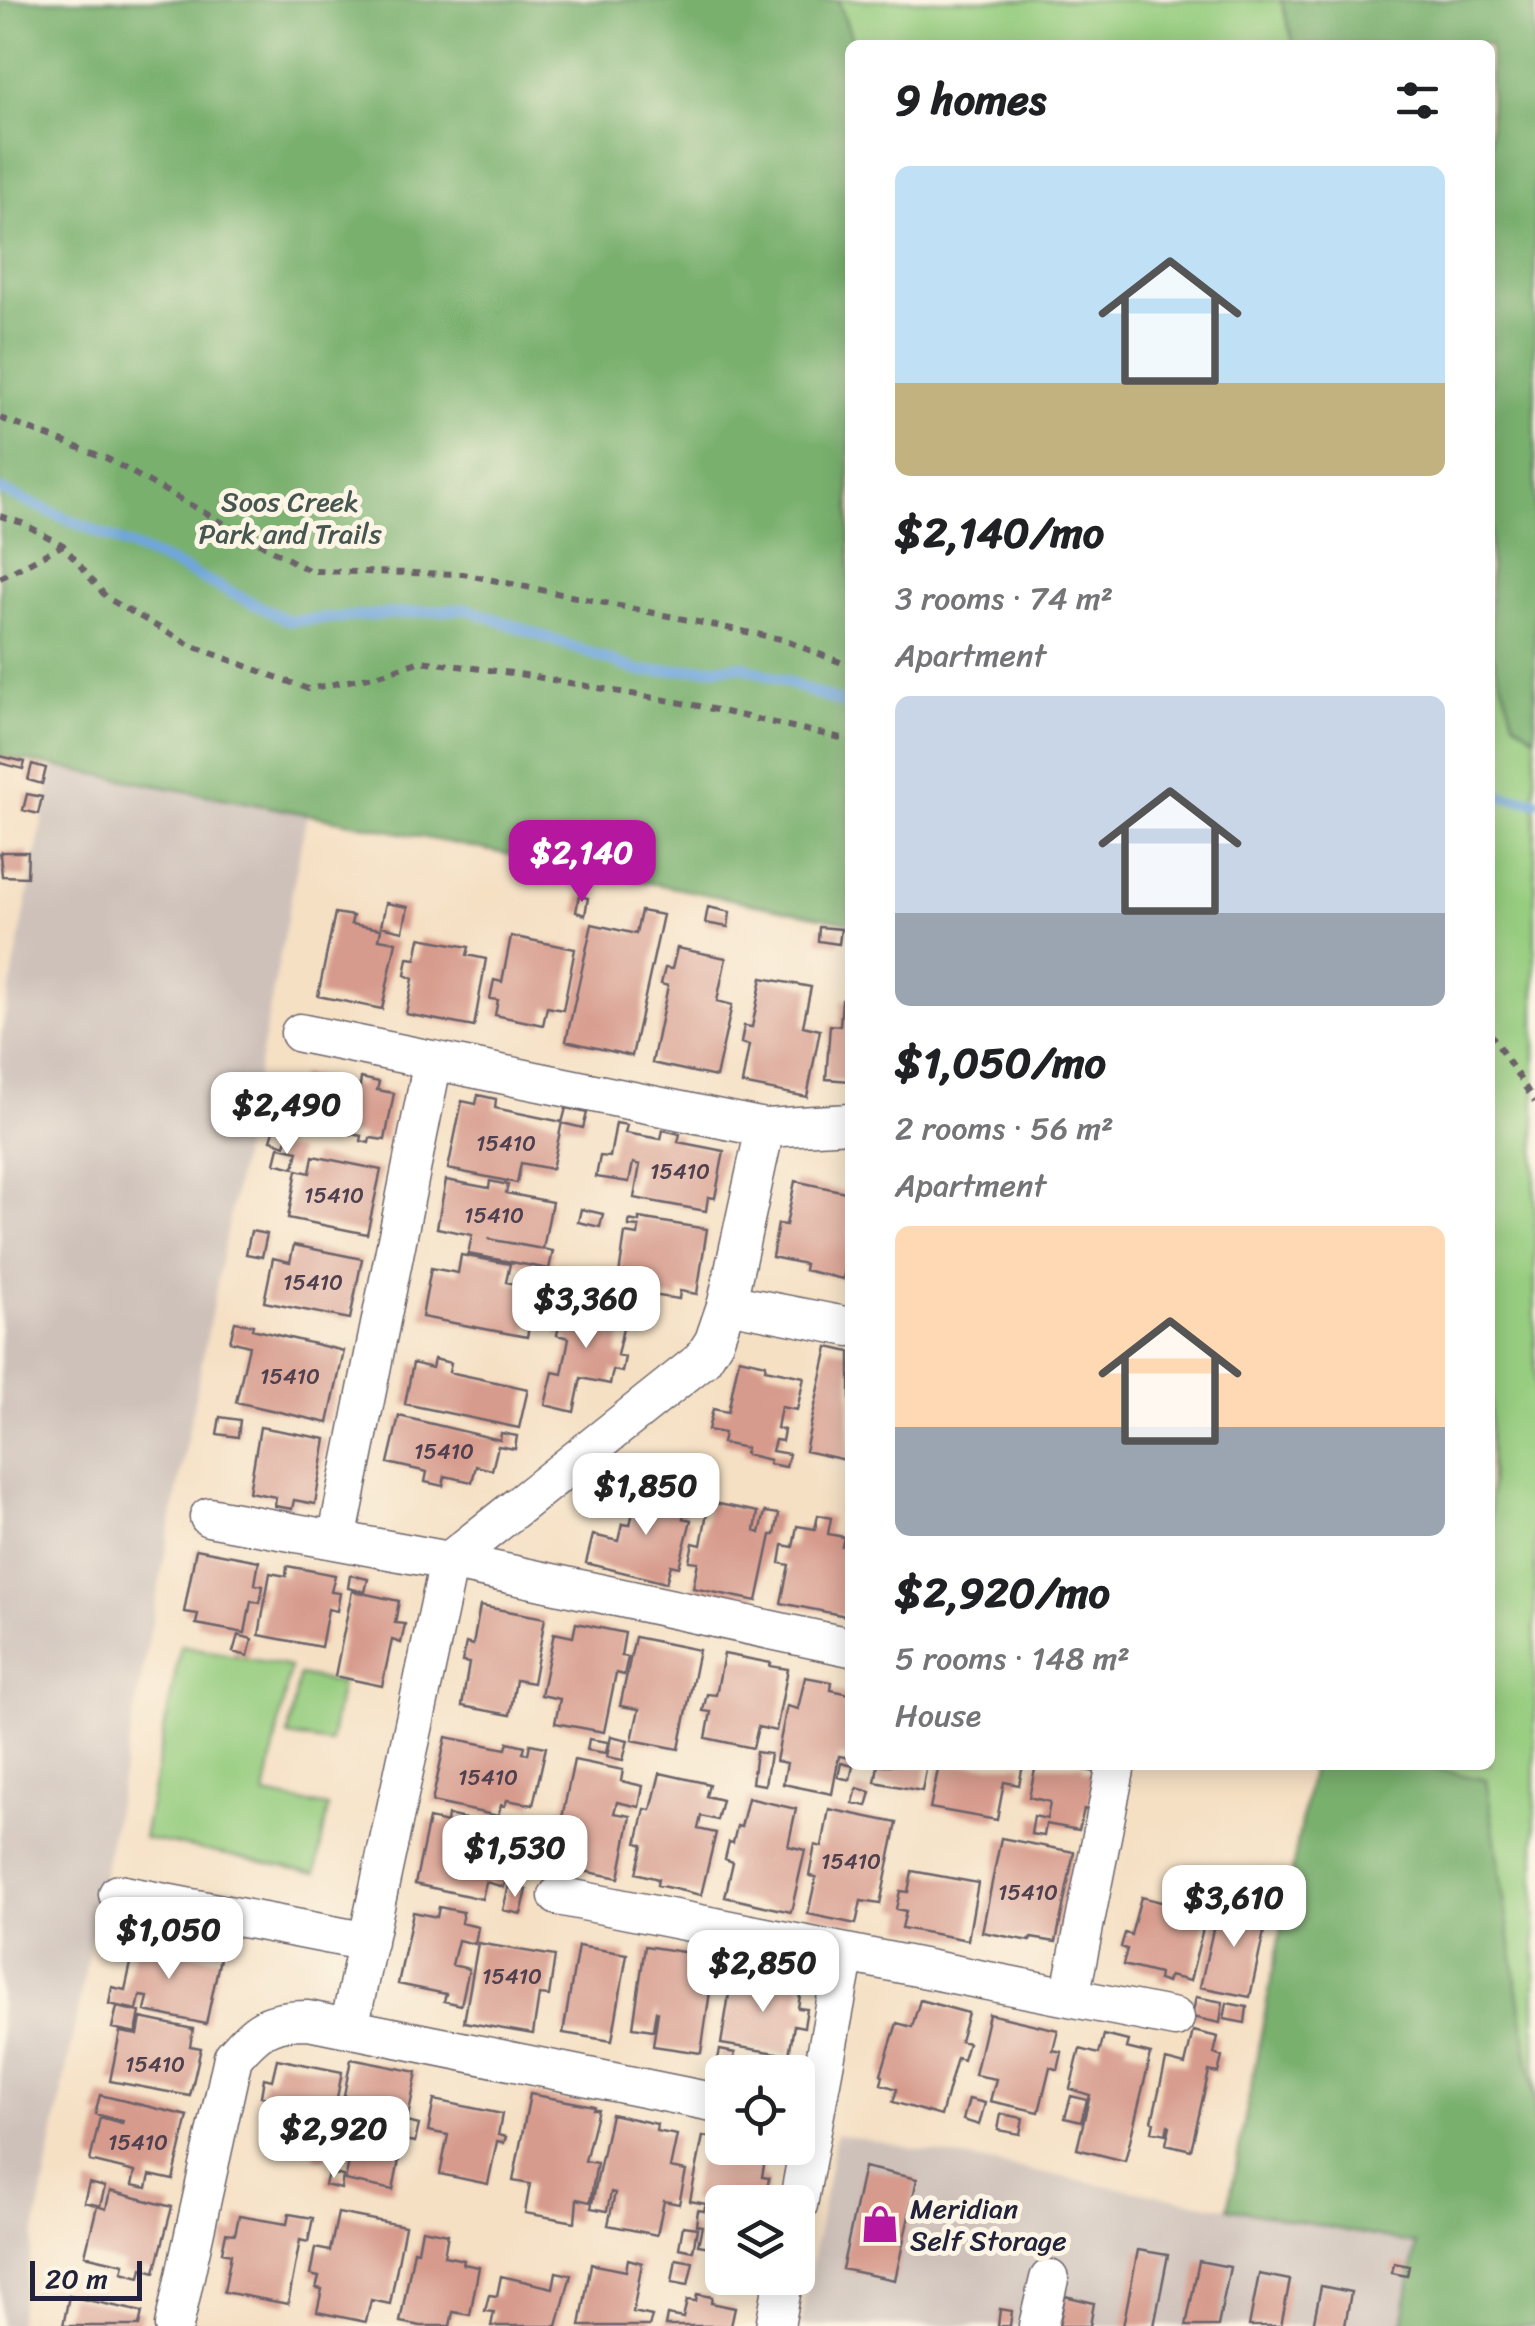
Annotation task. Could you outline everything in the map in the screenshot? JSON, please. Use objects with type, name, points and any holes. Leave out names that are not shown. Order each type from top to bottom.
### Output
[{"type":"lane","points":[[300,1033],[766,1128],[845,1123]]},
{"type":"lane","points":[[337,1540],[432,1060]]},
{"type":"lane","points":[[349,2028],[449,1561],[702,1360],[714,1342],[727,1303],[766,1128]]},
{"type":"lane","points":[[727,1303],[845,1326]]},
{"type":"lane","points":[[210,1517],[449,1561],[845,1646]]},
{"type":"lane","points":[[1070,1997],[1115,1770]]},
{"type":"lane","points":[[118,1894],[368,1942]]},
{"type":"lane","points":[[558,1896],[1175,2018]]},
{"type":"lane","points":[[815,2078],[845,1953]]},
{"type":"lane","points":[[178,2325],[232,2058],[254,2032],[268,2025],[308,2020],[705,2101]]},
{"type":"lane","points":[[1038,2326],[1049,2278]]},
{"type":"lane","points":[[775,2326],[781,2295]]},
{"type":"path","points":[[0,418],[106,458],[310,571],[463,574],[781,639],[845,664]]},
{"type":"path","points":[[0,516],[63,545],[106,598],[190,645],[308,689],[421,662],[518,674],[694,705],[845,739]]},
{"type":"path","points":[[0,578],[63,545]]},
{"type":"path","points":[[1495,1041],[1535,1102]]},
{"type":"shaded area","points":[[53,765],[307,814],[17,2326],[0,2326],[0,1042]]},
{"type":"shaded area","name":"Meridian Self Storage","points":[[836,2134],[1417,2244],[1402,2326],[800,2326],[806,2295],[815,2295],[815,2246]]},
{"type":"green space","name":"Soos Creek Park and Trails","points":[[0,0],[838,0],[852,40],[845,40],[845,922],[0,756]]},
{"type":"green space","points":[[838,0],[1281,0],[1293,40],[852,40]]},
{"type":"green space","points":[[1281,0],[1535,0],[1535,737],[1514,721],[1495,662],[1495,40],[1293,40]]},
{"type":"green space","points":[[1495,468],[1535,476],[1535,2103],[1486,1780],[1440,1770],[1495,1770]]},
{"type":"green space","points":[[181,1645],[290,1667],[265,1795],[328,1807],[316,1873],[143,1838]]},
{"type":"green space","points":[[299,1675],[341,1683],[330,1743],[288,1736]]},
{"type":"green space","points":[[1311,1770],[1440,1770],[1486,1780],[1535,2103],[1535,2326],[1402,2326],[1416,2244],[1228,2208]]},
{"type":"building","points":[[0,756],[25,762],[23,769],[0,763]]},
{"type":"building","points":[[32,764],[46,768],[42,784],[28,780]]},
{"type":"building","points":[[27,794],[42,797],[38,814],[23,810]]},
{"type":"building","points":[[2,852],[28,852],[27,877],[2,876]]},
{"type":"building","points":[[579,896],[588,898],[585,915],[576,912]]},
{"type":"building","points":[[386,903],[408,907],[403,931],[381,926]]},
{"type":"building","points":[[708,907],[730,912],[728,927],[705,923]]},
{"type":"building","points":[[641,911],[663,915],[632,1056],[566,1041],[592,924],[636,934]]},
{"type":"building","points":[[335,913],[353,916],[351,924],[381,929],[379,939],[396,942],[382,1009],[318,996]]},
{"type":"building","points":[[819,927],[841,929],[839,944],[818,941]]},
{"type":"building","points":[[511,936],[575,949],[563,1010],[547,1007],[543,1025],[495,1015],[498,1000],[490,999],[494,980],[502,982]]},
{"type":"building","points":[[420,938],[469,947],[467,955],[486,959],[474,1027],[406,1014],[413,979],[405,975],[408,958],[416,959]]},
{"type":"building","points":[[677,948],[726,958],[717,1001],[732,1005],[716,1077],[652,1063],[668,986],[661,984],[665,968],[672,969]]},
{"type":"building","points":[[762,978],[811,987],[803,1026],[820,1030],[807,1097],[742,1084],[749,1045],[741,1043],[744,1026],[752,1027]]},
{"type":"building","points":[[842,1000],[845,1000],[845,1081],[826,1079],[830,1025],[840,1026]]},
{"type":"building","points":[[300,1075],[360,1086],[361,1078],[379,1082],[377,1090],[394,1093],[385,1140],[370,1138],[369,1143],[361,1141],[362,1136],[304,1122],[302,1129],[291,1127]]},
{"type":"building","points":[[478,1095],[496,1099],[495,1108],[562,1122],[552,1169],[521,1163],[517,1183],[448,1169],[462,1101],[476,1104]]},
{"type":"building","points":[[566,1108],[587,1113],[583,1128],[562,1123]]},
{"type":"building","points":[[616,1123],[627,1125],[625,1133],[661,1139],[663,1130],[680,1134],[678,1142],[724,1151],[715,1198],[708,1197],[706,1211],[634,1198],[640,1165],[633,1163],[629,1182],[596,1177],[600,1156],[610,1157]]},
{"type":"building","points":[[276,1124],[290,1129],[285,1145],[271,1140]]},
{"type":"building","points":[[279,1147],[298,1151],[294,1168],[275,1163]]},
{"type":"building","points":[[313,1156],[381,1170],[367,1234],[288,1218],[297,1170],[310,1173]]},
{"type":"building","points":[[446,1180],[489,1188],[490,1181],[508,1185],[506,1193],[552,1202],[543,1249],[488,1239],[553,1251],[549,1269],[468,1254],[472,1235],[437,1228]]},
{"type":"building","points":[[795,1181],[845,1192],[843,1279],[804,1270],[805,1264],[772,1257],[778,1224],[786,1225]]},
{"type":"building","points":[[581,1209],[603,1214],[600,1227],[578,1222]]},
{"type":"building","points":[[639,1218],[707,1229],[697,1294],[680,1291],[679,1299],[645,1294],[646,1286],[618,1282],[625,1233],[638,1235],[639,1227],[629,1226],[629,1220],[639,1222]]},
{"type":"building","points":[[251,1231],[267,1234],[262,1257],[246,1254]]},
{"type":"building","points":[[294,1245],[362,1259],[350,1319],[264,1302],[273,1258],[290,1262]]},
{"type":"building","points":[[461,1255],[510,1264],[506,1282],[536,1288],[527,1337],[422,1317],[431,1268],[458,1273]]},
{"type":"building","points":[[567,1293],[580,1297],[578,1304],[626,1315],[617,1355],[625,1357],[622,1372],[613,1370],[610,1384],[581,1378],[574,1412],[545,1405],[553,1372],[562,1374],[569,1338],[557,1335],[561,1316],[575,1319],[577,1313],[563,1310]]},
{"type":"building","points":[[235,1322],[344,1351],[328,1423],[236,1402],[249,1346],[230,1341]]},
{"type":"building","points":[[828,1347],[845,1351],[845,1460],[805,1451]]},
{"type":"building","points":[[739,1358],[766,1364],[765,1369],[804,1377],[797,1410],[781,1407],[777,1428],[784,1430],[782,1441],[775,1440],[772,1451],[789,1454],[786,1467],[745,1454],[746,1448],[722,1443],[724,1433],[708,1430],[713,1409],[728,1412]]},
{"type":"building","points":[[434,1359],[451,1363],[449,1372],[528,1389],[519,1428],[405,1404],[413,1363],[432,1368]]},
{"type":"building","points":[[399,1416],[500,1440],[501,1433],[517,1436],[515,1449],[498,1446],[492,1470],[476,1466],[472,1482],[445,1476],[443,1486],[425,1482],[427,1472],[388,1463]]},
{"type":"building","points":[[220,1417],[240,1420],[238,1437],[217,1434]]},
{"type":"building","points":[[260,1427],[326,1439],[315,1504],[294,1500],[292,1509],[275,1506],[276,1497],[249,1492]]},
{"type":"building","points":[[639,1486],[688,1498],[683,1518],[691,1520],[679,1567],[671,1565],[666,1583],[586,1563],[593,1535],[618,1541],[622,1524],[630,1525]]},
{"type":"building","points":[[709,1502],[758,1512],[755,1531],[760,1533],[765,1512],[779,1514],[757,1601],[693,1588],[698,1562],[689,1561],[693,1543],[701,1545]]},
{"type":"building","points":[[818,1515],[831,1518],[828,1534],[844,1537],[845,1616],[781,1603],[789,1565],[780,1563],[783,1545],[793,1547],[797,1526],[815,1529]]},
{"type":"building","points":[[196,1549],[259,1561],[255,1584],[263,1586],[260,1603],[251,1601],[245,1633],[196,1624],[198,1614],[184,1612]]},
{"type":"building","points":[[287,1566],[335,1575],[331,1592],[340,1593],[337,1611],[328,1609],[321,1647],[259,1635],[270,1573],[286,1576]]},
{"type":"building","points":[[350,1575],[368,1579],[365,1592],[348,1588]]},
{"type":"building","points":[[352,1591],[399,1601],[395,1623],[405,1624],[401,1643],[392,1640],[382,1686],[335,1676]]},
{"type":"building","points":[[480,1606],[545,1618],[533,1683],[516,1680],[510,1715],[462,1706],[469,1663],[462,1662],[466,1643],[473,1645]]},
{"type":"building","points":[[576,1623],[625,1633],[621,1656],[628,1657],[624,1675],[616,1673],[604,1732],[555,1723],[560,1699],[541,1695],[554,1633],[573,1637]]},
{"type":"building","points":[[238,1635],[252,1639],[248,1656],[233,1652]]},
{"type":"building","points":[[635,1637],[699,1650],[679,1749],[632,1740],[639,1709],[620,1706]]},
{"type":"building","points":[[724,1654],[788,1669],[776,1731],[758,1727],[753,1748],[706,1738],[711,1712],[703,1711],[707,1694],[716,1695]]},
{"type":"building","points":[[805,1677],[832,1682],[831,1690],[845,1693],[845,1757],[839,1756],[832,1794],[783,1784],[787,1763],[776,1761],[787,1706],[798,1709]]},
{"type":"building","points":[[611,1736],[628,1740],[623,1760],[607,1757]]},
{"type":"building","points":[[446,1737],[506,1749],[508,1742],[525,1746],[523,1753],[528,1754],[530,1744],[546,1747],[533,1805],[507,1800],[498,1816],[432,1802]]},
{"type":"building","points":[[589,1739],[608,1742],[606,1753],[587,1750]]},
{"type":"building","points":[[756,1752],[770,1754],[765,1785],[752,1783]]},
{"type":"building","points":[[574,1760],[623,1770],[621,1781],[643,1786],[639,1807],[617,1802],[614,1813],[631,1816],[619,1878],[552,1865],[558,1835],[550,1834],[554,1816],[562,1818]]},
{"type":"building","points":[[841,1763],[845,1770],[852,1770],[850,1780],[838,1777]]},
{"type":"building","points":[[877,1770],[926,1770],[922,1791],[875,1782]]},
{"type":"building","points":[[938,1770],[1022,1770],[1019,1785],[1004,1782],[997,1820],[930,1808]]},
{"type":"building","points":[[1035,1770],[1096,1772],[1088,1810],[1084,1809],[1079,1830],[1046,1824],[1044,1836],[1031,1834],[1034,1816],[1047,1819],[1050,1802],[1029,1797]]},
{"type":"building","points":[[660,1773],[709,1784],[706,1796],[722,1800],[717,1820],[701,1816],[698,1829],[716,1833],[701,1895],[657,1885],[658,1879],[636,1873],[643,1845],[637,1843],[645,1809],[651,1810]]},
{"type":"building","points":[[857,1788],[871,1792],[867,1806],[853,1803]]},
{"type":"building","points":[[748,1798],[796,1809],[788,1846],[805,1850],[791,1912],[725,1897],[733,1862],[725,1859],[737,1826],[741,1827]]},
{"type":"building","points":[[829,1809],[897,1823],[880,1904],[861,1901],[856,1924],[808,1914],[816,1877],[809,1876],[815,1845],[822,1847]]},
{"type":"building","points":[[448,1815],[465,1819],[464,1827],[515,1838],[514,1844],[529,1846],[524,1872],[508,1869],[504,1887],[486,1882],[482,1899],[415,1884],[429,1819],[447,1823]]},
{"type":"building","points":[[1001,1838],[1074,1852],[1056,1942],[982,1932]]},
{"type":"building","points":[[912,1871],[978,1883],[968,1940],[902,1928],[906,1911],[896,1909],[900,1891],[908,1892]]},
{"type":"building","points":[[509,1885],[527,1890],[521,1914],[503,1910]]},
{"type":"building","points":[[1141,1897],[1206,1916],[1190,1981],[1169,1976],[1167,1983],[1158,1980],[1159,1974],[1123,1965],[1127,1949],[1121,1947],[1125,1933],[1131,1935]]},
{"type":"building","points":[[1219,1903],[1268,1913],[1250,1997],[1200,1987]]},
{"type":"building","points":[[439,1907],[463,1912],[461,1923],[478,1927],[475,1944],[458,1940],[452,1965],[469,1969],[461,2005],[444,2001],[446,1994],[398,1984],[413,1912],[437,1917]]},
{"type":"building","points":[[160,1938],[177,1942],[176,1950],[220,1958],[206,2024],[145,2011],[148,1997],[140,1996],[137,2010],[109,2004],[112,1987],[125,1990],[136,1941],[158,1946]]},
{"type":"building","points":[[478,1943],[555,1956],[549,1996],[539,1995],[533,2034],[464,2022]]},
{"type":"building","points":[[578,1946],[627,1954],[612,2041],[563,2033]]},
{"type":"building","points":[[645,1946],[715,1957],[701,2053],[653,2046],[656,2011],[653,2030],[633,2027]]},
{"type":"building","points":[[753,1974],[802,1982],[798,2008],[807,2009],[804,2027],[794,2025],[789,2055],[721,2044],[731,1982],[752,1985]]},
{"type":"building","points":[[1196,1997],[1223,2002],[1220,2023],[1192,2017]]},
{"type":"building","points":[[920,2000],[968,2013],[960,2041],[968,2043],[963,2060],[957,2058],[941,2116],[893,2102],[897,2089],[881,2084],[897,2023],[912,2027]]},
{"type":"building","points":[[1227,2003],[1247,2007],[1245,2023],[1224,2019]]},
{"type":"building","points":[[117,2007],[140,2012],[136,2033],[112,2028]]},
{"type":"building","points":[[989,2014],[1058,2030],[1053,2050],[1062,2052],[1058,2070],[1050,2067],[1039,2112],[990,2101],[996,2079],[975,2075]]},
{"type":"building","points":[[141,2018],[193,2029],[190,2046],[201,2048],[190,2096],[110,2081],[120,2032],[138,2035]]},
{"type":"building","points":[[1193,2031],[1218,2037],[1214,2054],[1222,2057],[1218,2073],[1209,2071],[1191,2150],[1166,2144],[1170,2126],[1166,2134],[1152,2131],[1152,2121],[1166,2060],[1185,2065]]},
{"type":"building","points":[[1104,2035],[1128,2041],[1126,2048],[1151,2054],[1125,2161],[1077,2149],[1090,2095],[1070,2089],[1080,2049],[1099,2054]]},
{"type":"building","points":[[277,2059],[342,2072],[325,2160],[314,2158],[319,2134],[312,2133],[307,2147],[262,2138],[270,2098],[261,2096],[264,2078],[272,2080]]},
{"type":"building","points":[[351,2059],[417,2072],[407,2122],[419,2125],[415,2142],[403,2140],[393,2190],[345,2180],[357,2124],[339,2121]]},
{"type":"building","points":[[530,2094],[598,2109],[585,2161],[597,2163],[590,2202],[577,2199],[575,2222],[525,2213],[530,2184],[513,2181]]},
{"type":"building","points":[[100,2095],[188,2116],[173,2180],[150,2175],[147,2188],[132,2185],[135,2172],[90,2161],[100,2117],[123,2121],[95,2114]]},
{"type":"building","points":[[1071,2096],[1087,2100],[1081,2122],[1065,2118]]},
{"type":"building","points":[[969,2099],[985,2103],[979,2125],[963,2120]]},
{"type":"building","points":[[434,2100],[502,2114],[498,2135],[506,2137],[504,2143],[497,2142],[488,2184],[440,2174],[448,2135],[428,2131]]},
{"type":"building","points":[[611,2114],[657,2124],[656,2131],[677,2135],[670,2168],[686,2171],[679,2204],[664,2201],[657,2235],[608,2225],[615,2193],[611,2192],[607,2211],[591,2208]]},
{"type":"building","points":[[1001,2114],[1023,2118],[1020,2134],[998,2130]]},
{"type":"building","points":[[703,2136],[705,2165],[764,2165],[762,2177],[769,2178],[768,2185],[705,2185],[705,2204],[690,2201]]},
{"type":"building","name":"Meridian Self Storage","points":[[864,2167],[917,2179],[895,2280],[842,2269]]},
{"type":"building","points":[[328,2173],[343,2176],[341,2189],[325,2185]]},
{"type":"building","points":[[89,2183],[105,2187],[100,2206],[84,2202]]},
{"type":"building","points":[[110,2191],[172,2207],[155,2272],[142,2268],[140,2277],[122,2272],[124,2264],[85,2255],[97,2206],[106,2209]]},
{"type":"building","points":[[705,2208],[705,2246],[698,2245],[702,2226],[696,2225],[698,2210]]},
{"type":"building","points":[[338,2213],[405,2226],[390,2304],[371,2300],[366,2322],[317,2312],[322,2289],[316,2288],[319,2277],[310,2275],[315,2248],[330,2251]]},
{"type":"building","points":[[289,2214],[313,2218],[308,2242],[300,2240],[288,2304],[224,2292],[231,2254],[222,2252],[226,2233],[235,2234],[239,2216],[287,2224]]},
{"type":"building","points":[[683,2226],[697,2228],[693,2251],[679,2248]]},
{"type":"building","points":[[422,2229],[448,2234],[444,2256],[479,2267],[470,2315],[453,2312],[450,2326],[400,2322]]},
{"type":"building","points":[[1138,2250],[1168,2255],[1154,2326],[1123,2326]]},
{"type":"building","points":[[628,2259],[642,2263],[633,2312],[652,2316],[649,2326],[580,2326],[591,2264],[626,2271]]},
{"type":"building","points":[[676,2259],[693,2262],[688,2285],[672,2282]]},
{"type":"building","points":[[1199,2261],[1230,2267],[1218,2326],[1186,2326]]},
{"type":"building","points":[[1394,2263],[1409,2266],[1407,2276],[1392,2273]]},
{"type":"building","points":[[556,2272],[571,2275],[557,2326],[491,2326],[494,2312],[485,2311],[489,2295],[497,2296],[501,2276],[553,2288]]},
{"type":"building","points":[[1259,2274],[1290,2280],[1281,2326],[1249,2326]]},
{"type":"building","points":[[1321,2286],[1351,2292],[1345,2326],[1313,2326]]},
{"type":"building","points":[[697,2294],[712,2297],[711,2303],[735,2308],[731,2326],[665,2326],[667,2315],[683,2318],[687,2300],[696,2301]]},
{"type":"building","points":[[69,2296],[142,2312],[139,2326],[63,2326]]},
{"type":"building","points":[[1065,2296],[1094,2303],[1090,2326],[1059,2326]]},
{"type":"building","points":[[1000,2309],[1012,2311],[1010,2326],[998,2326]]},
{"type":"waterway","points":[[0,490],[183,569],[289,621],[467,609],[642,672],[742,666],[845,704]]},
{"type":"waterway","points":[[1495,796],[1535,801]]},
{"type":"place","name":"Meridian Self Storage","points":[[880,2224]]}]
